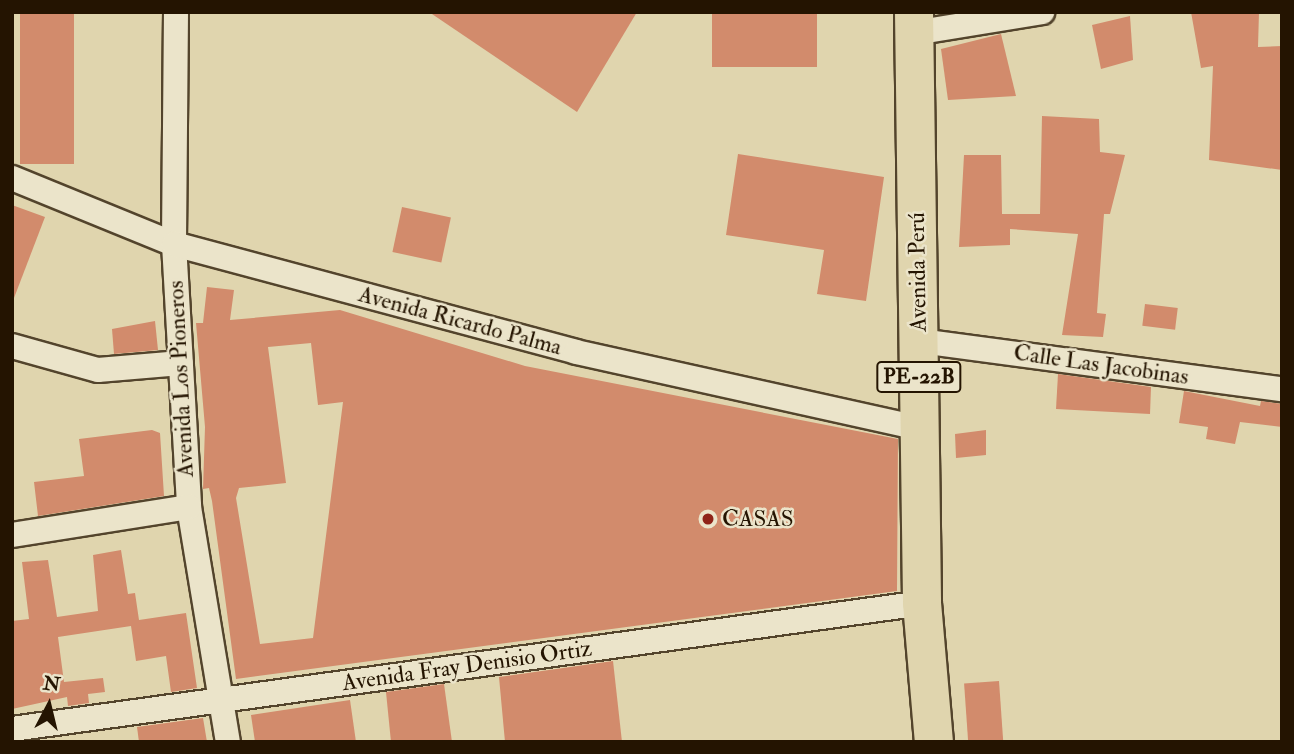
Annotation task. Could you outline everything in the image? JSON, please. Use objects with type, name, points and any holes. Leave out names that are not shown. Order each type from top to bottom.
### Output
[{"type":"highway","name":"Avenida Perú","points":[[914,22],[922,603],[934,742]]},
{"type":"street","name":"Avenida Los Pioneros","points":[[176,12],[174,244],[189,507],[228,742]]},
{"type":"street","points":[[914,22],[1042,12]]},
{"type":"street","name":"Avenida Ricardo Palma","points":[[12,178],[174,244],[576,352],[918,428]]},
{"type":"street","name":"Calle Las Jacobinas","points":[[920,341],[1282,389]]},
{"type":"street","points":[[12,345],[97,370],[181,363]]},
{"type":"street","points":[[12,535],[189,507]]},
{"type":"street","name":"Avenida Fray Denisio Ortiz","points":[[12,729],[922,603]]},
{"type":"building","points":[[20,12],[74,12],[74,164],[20,164]]},
{"type":"building","points":[[429,12],[637,12],[577,112]]},
{"type":"building","points":[[712,12],[817,12],[817,67],[712,67]]},
{"type":"building","points":[[1191,12],[1259,12],[1258,47],[1282,46],[1282,170],[1209,160],[1213,66],[1201,68]]},
{"type":"building","points":[[1130,16],[1133,60],[1101,69],[1092,25]]},
{"type":"building","points":[[1001,34],[1016,96],[948,100],[941,49]]},
{"type":"building","points":[[1042,116],[1099,119],[1100,152],[1125,155],[1110,214],[1104,214],[1097,313],[1106,314],[1103,337],[1062,335],[1078,234],[1010,229],[1010,245],[959,247],[964,155],[1001,155],[1002,214],[1040,214]]},
{"type":"building","points":[[738,154],[884,177],[866,301],[817,294],[824,250],[726,235]]},
{"type":"building","points":[[12,205],[45,217],[14,298],[12,298]]},
{"type":"building","points":[[402,207],[451,217],[441,262],[392,252]]},
{"type":"building","points":[[207,287],[234,290],[230,320],[340,310],[525,366],[898,439],[897,591],[236,679],[212,501],[209,488],[203,489],[205,427],[196,323],[203,323]],"holes":[[[311,343],[318,405],[343,402],[313,638],[260,644],[236,498],[239,488],[286,483],[268,347]]]},
{"type":"building","points":[[1145,304],[1178,308],[1175,330],[1142,326]]},
{"type":"building","points":[[155,321],[158,350],[114,354],[112,329]]},
{"type":"building","points":[[1058,374],[1151,387],[1150,414],[1056,409]]},
{"type":"building","points":[[1184,391],[1260,406],[1261,401],[1282,404],[1282,427],[1240,422],[1235,444],[1206,439],[1208,427],[1179,423]]},
{"type":"building","points":[[152,430],[160,433],[164,496],[38,516],[34,482],[84,476],[79,439]]},
{"type":"building","points":[[986,430],[986,455],[956,458],[955,434]]},
{"type":"building","points":[[121,550],[128,594],[135,593],[139,620],[186,613],[197,688],[171,692],[166,656],[136,661],[131,626],[58,637],[64,682],[103,678],[105,692],[88,694],[89,703],[68,706],[67,697],[12,709],[12,621],[29,619],[22,562],[48,560],[57,617],[98,611],[93,555]]},
{"type":"building","points":[[613,661],[622,742],[505,742],[499,677]]},
{"type":"building","points":[[999,681],[1003,742],[968,742],[964,683]]},
{"type":"building","points":[[444,684],[452,742],[391,742],[386,692]]},
{"type":"building","points":[[350,700],[356,742],[255,742],[251,715]]},
{"type":"building","points":[[203,718],[207,742],[139,742],[137,727]]},
{"type":"place","name":"CASAS","points":[[708,519]]}]
